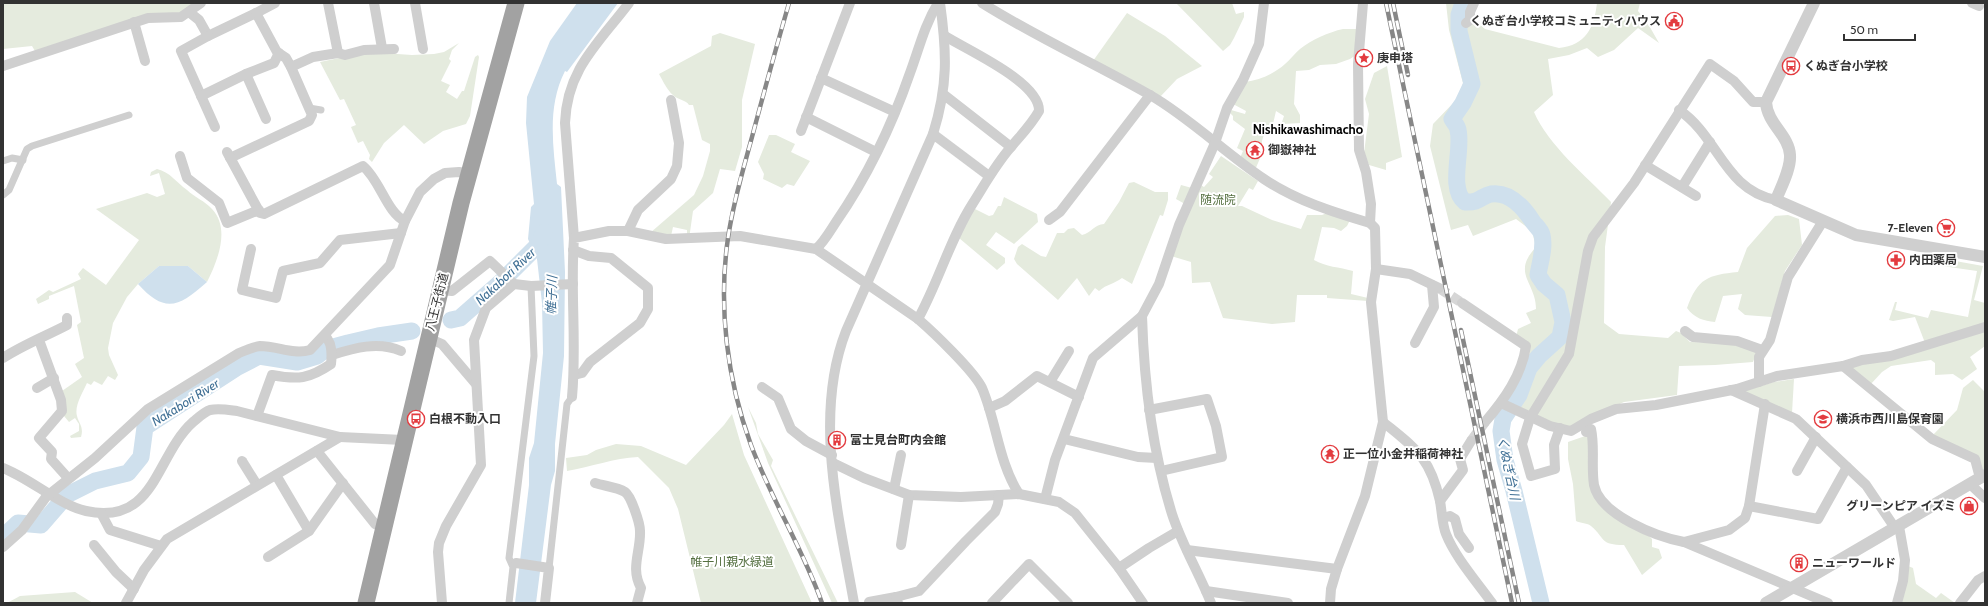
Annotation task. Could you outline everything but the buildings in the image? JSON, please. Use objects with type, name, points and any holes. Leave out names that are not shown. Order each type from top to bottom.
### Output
[{"type":"highway","name":"八王子街道","points":[[366,603],[403,440],[469,174],[516,3]]},
{"type":"street","points":[[3,66],[148,18],[181,17],[201,3]]},
{"type":"street","points":[[215,127],[181,51],[257,9],[275,3]]},
{"type":"street","points":[[328,3],[338,53]]},
{"type":"street","points":[[374,3],[382,48]]},
{"type":"street","points":[[415,3],[421,50]]},
{"type":"street","points":[[545,603],[567,404],[572,397],[574,375],[570,284],[574,238],[565,106],[570,86],[584,61],[629,3]]},
{"type":"street","points":[[801,131],[850,3]]},
{"type":"street","points":[[854,603],[832,459],[829,424],[832,379],[840,347],[932,134],[943,94],[946,73],[945,36],[939,3]]},
{"type":"street","points":[[816,249],[854,197],[895,112],[911,72],[924,29],[939,3]]},
{"type":"street","points":[[982,3],[1019,26],[1150,95],[1190,122],[1215,144],[1265,179],[1298,199],[1328,211],[1370,223],[1375,228],[1376,269],[1371,302],[1383,422],[1365,496],[1337,569],[1331,589],[1330,603]]},
{"type":"street","points":[[1045,499],[1056,460],[1093,358],[1142,316],[1159,284],[1179,225],[1215,144],[1228,108],[1243,80],[1259,44],[1264,3]]},
{"type":"street","points":[[1363,3],[1358,64],[1359,150],[1366,172],[1371,204],[1370,223]]},
{"type":"street","points":[[1466,23],[1470,20],[1470,12],[1474,3]]},
{"type":"street","points":[[1776,200],[1790,156],[1787,143],[1766,112],[1766,102],[1814,3]]},
{"type":"street","points":[[257,9],[279,53],[286,58],[291,67],[312,115],[309,121],[229,155],[259,210],[264,214],[348,171],[363,166],[371,172],[391,207],[402,220],[405,221]]},
{"type":"street","points":[[189,12],[199,20],[208,36]]},
{"type":"street","points":[[134,22],[145,61]]},
{"type":"street","points":[[918,319],[926,304],[947,252],[973,202],[989,176],[1011,146],[1031,125],[1039,111],[1037,100],[1026,87],[1012,76],[945,36]]},
{"type":"street","points":[[291,67],[313,58],[338,53],[344,55],[364,50],[382,48],[394,49]]},
{"type":"street","points":[[201,96],[246,74],[274,63],[279,53]]},
{"type":"street","points":[[1560,428],[1554,445],[1555,469],[1531,476],[1522,444],[1530,418],[1569,354],[1588,251],[1593,237],[1645,165],[1710,64],[1734,81],[1753,102],[1766,102]]},
{"type":"street","points":[[246,74],[266,119]]},
{"type":"street","points":[[821,78],[895,112]]},
{"type":"street","points":[[943,94],[1011,146]]},
{"type":"street","points":[[1050,220],[1060,212],[1150,95]]},
{"type":"street","points":[[628,231],[638,210],[671,179],[677,166],[679,143],[671,100]]},
{"type":"street","points":[[309,108],[321,110]]},
{"type":"street","points":[[1679,110],[1693,119],[1729,171],[1747,189],[1766,198],[1776,200],[1823,221],[1868,238],[1985,258]]},
{"type":"street","points":[[3,195],[9,190],[27,150],[32,146],[129,115]]},
{"type":"street","points":[[806,117],[876,152]]},
{"type":"street","points":[[932,134],[989,176]]},
{"type":"street","points":[[1682,187],[1710,142]]},
{"type":"street","points":[[180,156],[187,178],[219,203],[227,223],[259,210]]},
{"type":"street","points":[[3,161],[12,158],[23,160]]},
{"type":"street","points":[[1645,165],[1696,196]]},
{"type":"street","points":[[3,547],[22,530],[30,518],[68,478],[95,458],[148,409],[239,353],[252,347],[262,346],[301,353],[310,350],[328,337],[341,317],[390,265],[405,221],[420,192],[434,179],[445,172],[469,174]]},
{"type":"street","points":[[1759,382],[1759,357],[1762,350],[1770,340],[1791,270],[1823,221]]},
{"type":"street","points":[[574,238],[609,231],[628,231],[666,239],[740,236],[816,249],[918,319],[929,328],[975,377],[981,387],[989,408],[1005,467],[1019,494]]},
{"type":"street","points":[[251,249],[242,290],[276,298],[283,271],[320,263],[340,240],[401,234]]},
{"type":"street","points":[[573,250],[589,256],[611,258],[648,288],[648,309],[640,323],[590,362],[582,373],[574,375]]},
{"type":"street","points":[[440,290],[452,291],[490,261],[502,270],[512,282],[534,286],[570,284]]},
{"type":"street","points":[[1376,269],[1410,274],[1436,286],[1434,306],[1415,343]]},
{"type":"street","points":[[442,603],[438,552],[439,543],[446,526],[481,465],[474,340],[486,308],[512,282]]},
{"type":"street","points":[[509,603],[513,567],[509,558],[534,356],[534,286]]},
{"type":"street","points":[[1462,303],[1526,346],[1523,362],[1508,406],[1485,422]]},
{"type":"street","points":[[1142,316],[1149,410],[1157,458],[1178,531],[1212,603]]},
{"type":"street","points":[[3,358],[22,346],[39,340],[67,325],[67,318]]},
{"type":"street","points":[[1508,406],[1530,418],[1574,433],[1591,419],[1616,409],[1656,405],[1731,390],[1777,376],[1842,366],[1862,360],[1891,356],[1985,327]]},
{"type":"street","points":[[1686,331],[1693,337],[1737,341],[1762,350]]},
{"type":"street","points":[[257,416],[272,375],[289,378],[304,378],[316,374],[332,364],[332,355],[328,337]]},
{"type":"street","points":[[428,338],[442,344],[476,384]]},
{"type":"street","points":[[39,340],[54,378],[61,400],[62,411],[39,438],[52,452],[51,459],[68,478]]},
{"type":"street","points":[[332,355],[353,348],[381,345],[401,351]]},
{"type":"street","points":[[1050,382],[1069,351]]},
{"type":"street","points":[[1766,603],[1983,476],[1974,459],[1932,439],[1842,366]]},
{"type":"street","points":[[989,408],[1006,401],[1037,376],[1079,396]]},
{"type":"street","points":[[37,388],[54,378]]},
{"type":"street","points":[[762,387],[778,398],[791,429],[832,459],[864,478],[909,495],[961,497],[1019,494],[1059,502],[1075,513],[1119,568],[1143,603]]},
{"type":"street","points":[[1731,390],[1796,418],[1866,485],[1897,527],[1905,560],[1903,581],[1897,603]]},
{"type":"street","points":[[1149,410],[1207,399],[1216,426],[1222,457],[1161,471]]},
{"type":"street","points":[[1684,542],[1729,530],[1744,518],[1748,506],[1765,404]]},
{"type":"street","points":[[3,468],[21,476],[66,503],[82,510],[101,513],[124,509],[137,503],[148,492],[179,436],[199,417],[210,410],[224,409],[340,437],[403,440]]},
{"type":"street","points":[[1383,422],[1416,449],[1432,471],[1440,501],[1446,534],[1492,603]]},
{"type":"street","points":[[1586,432],[1591,429],[1594,440],[1594,484],[1597,496],[1608,507],[1625,519],[1667,539],[1684,542],[1737,566],[1793,587],[1828,603]]},
{"type":"street","points":[[126,603],[144,570],[167,539],[340,437]]},
{"type":"street","points":[[1797,471],[1816,437]]},
{"type":"street","points":[[1064,439],[1138,457],[1157,458]]},
{"type":"street","points":[[1440,501],[1463,470],[1460,459],[1471,441]]},
{"type":"street","points":[[317,451],[375,524],[383,527]]},
{"type":"street","points":[[894,489],[901,455]]},
{"type":"street","points":[[242,461],[257,485]]},
{"type":"street","points":[[1748,506],[1818,519],[1847,467]]},
{"type":"street","points":[[276,475],[309,532]]},
{"type":"street","points":[[268,557],[309,532],[343,483]]},
{"type":"street","points":[[595,483],[624,492],[630,497],[640,530],[636,562],[637,581],[641,588],[637,603]]},
{"type":"street","points":[[1970,484],[1985,498]]},
{"type":"street","points":[[901,545],[909,495]]},
{"type":"street","points":[[869,602],[897,600],[919,591],[995,512],[999,496]]},
{"type":"street","points":[[101,513],[110,530],[161,546]]},
{"type":"street","points":[[1443,518],[1450,516],[1455,519],[1459,534],[1469,548]]},
{"type":"street","points":[[1119,568],[1178,531]]},
{"type":"street","points":[[94,545],[116,572],[134,589]]},
{"type":"street","points":[[1187,550],[1337,569]]},
{"type":"street","points":[[516,563],[548,567]]},
{"type":"street","points":[[992,603],[1029,564],[1068,603]]},
{"type":"street","points":[[1960,603],[1978,580],[1985,576]]},
{"type":"street","points":[[1206,591],[1288,603]]},
{"type":"green space","points":[[3,3],[194,3],[180,13],[35,51],[32,46],[3,49]]},
{"type":"green space","points":[[1176,3],[1232,3],[1236,14],[1244,12],[1244,17],[1230,45],[1223,51]]},
{"type":"green space","points":[[1446,3],[1472,3],[1468,14],[1485,29],[1559,48],[1576,43],[1587,34],[1594,20],[1597,3],[1640,3],[1638,11],[1647,22],[1659,43],[1638,28],[1614,50],[1598,57],[1587,48],[1569,55],[1548,59],[1553,95],[1534,112],[1548,136],[1568,160],[1611,202],[1605,247],[1604,323],[1619,334],[1668,338],[1676,331],[1681,333],[1690,342],[1727,343],[1757,351],[1753,362],[1679,366],[1677,395],[1624,402],[1570,427],[1555,424],[1510,402],[1527,370],[1530,347],[1516,337],[1518,329],[1531,323],[1526,313],[1536,309],[1535,300],[1525,271],[1525,264],[1536,247],[1532,231],[1516,219],[1473,236],[1468,225],[1451,230],[1430,146],[1433,124],[1459,97],[1463,83],[1449,30]]},
{"type":"green space","points":[[1127,13],[1165,36],[1202,66],[1177,79],[1160,97],[1093,61]]},
{"type":"green space","points":[[1343,29],[1357,29],[1356,55],[1336,64],[1320,65],[1309,70],[1296,71],[1294,104],[1300,115],[1300,123],[1283,124],[1282,122],[1284,116],[1276,111],[1273,124],[1266,127],[1262,141],[1261,156],[1255,170],[1240,158],[1243,151],[1237,148],[1245,129],[1233,120],[1233,116],[1230,113],[1231,110],[1245,114],[1246,111],[1233,104],[1245,82],[1256,80],[1271,74],[1281,68],[1309,42],[1326,34]]},
{"type":"green space","points":[[720,33],[755,44],[742,100],[742,147],[735,171],[720,169],[713,193],[693,211],[689,239],[687,237],[687,230],[673,227],[671,236],[650,233],[694,195],[703,176],[710,151],[710,144],[702,140],[693,105],[689,105],[673,95],[659,74],[711,46],[712,36]]},
{"type":"green space","points":[[459,43],[452,50],[449,59],[451,61],[441,81],[450,85],[446,92],[457,99],[462,91],[464,91],[475,57],[478,55],[479,57],[470,116],[466,124],[443,131],[424,144],[404,125],[384,143],[372,162],[369,159],[370,155],[363,141],[358,143],[351,127],[356,125],[344,99],[340,100],[320,62],[368,52],[412,55],[434,54],[444,52]]},
{"type":"green space","points":[[1387,66],[1402,157],[1386,163],[1386,170],[1369,165],[1364,153],[1369,114],[1365,99],[1374,73]]},
{"type":"green space","points":[[769,135],[776,135],[795,144],[791,152],[810,161],[794,186],[787,184],[782,188],[763,179],[764,174],[758,162]]},
{"type":"green space","points":[[1221,156],[1258,181],[1253,190],[1249,188],[1238,206],[1242,206],[1272,220],[1301,229],[1307,215],[1322,215],[1327,213],[1350,220],[1347,226],[1341,231],[1334,228],[1322,227],[1314,260],[1328,266],[1353,271],[1351,294],[1368,298],[1368,301],[1327,298],[1327,295],[1297,295],[1295,322],[1272,324],[1223,318],[1210,282],[1192,283],[1191,262],[1171,256],[1199,184],[1204,187],[1213,177],[1209,174]]},
{"type":"green space","points":[[157,169],[162,170],[169,175],[206,204],[218,217],[221,226],[221,236],[215,265],[207,282],[188,266],[159,266],[138,284],[127,297],[113,323],[108,348],[109,355],[118,375],[115,380],[108,376],[102,385],[94,381],[91,385],[87,383],[79,399],[76,412],[82,428],[82,434],[81,437],[71,438],[70,436],[79,431],[79,424],[75,418],[69,422],[64,416],[62,391],[82,377],[75,364],[84,358],[77,325],[81,322],[74,286],[49,296],[49,299],[38,304],[36,299],[49,290],[53,292],[81,279],[78,274],[83,268],[106,285],[139,240],[96,209],[147,193],[157,197],[165,194],[159,173],[150,176],[151,172]]},
{"type":"green space","points":[[1134,182],[1155,192],[1168,192],[1168,200],[1163,216],[1160,215],[1132,284],[1122,278],[1099,291],[1095,288],[1089,296],[1077,278],[1058,300],[1017,264],[1014,259],[1018,247],[1022,244],[1041,256],[1046,257],[1057,233],[1064,233],[1068,229],[1074,228],[1082,235],[1098,225],[1104,224],[1119,202],[1129,183]]},
{"type":"green space","name":"随流院","points":[[1181,185],[1192,188],[1185,204],[1176,199]]},
{"type":"green space","points":[[1004,197],[1037,214],[1038,222],[1014,244],[996,232],[986,245],[1005,258],[1005,263],[997,270],[959,238],[973,208],[989,216],[993,215],[998,206],[1001,206]]},
{"type":"green space","points":[[1788,215],[1799,219],[1802,245],[1785,271],[1772,317],[1745,315],[1738,309],[1742,294],[1723,296],[1715,322],[1700,318],[1687,308],[1695,290],[1700,284],[1712,277],[1738,272],[1747,248],[1775,216]]},
{"type":"green space","points":[[1922,255],[1983,266],[1974,300],[1985,303],[1985,346],[1970,357],[1977,369],[1962,380],[1953,374],[1935,375],[1935,363],[1931,360],[1891,366],[1882,372],[1870,385],[1848,366],[1927,348],[1915,317],[1893,321],[1889,320],[1895,302],[1897,302],[1895,310],[1928,318],[1931,310],[1968,317],[1977,271],[1921,263]]},
{"type":"green space","points":[[1794,379],[1792,413],[1741,392],[1774,382]]},
{"type":"green space","points":[[1973,380],[1985,392],[1985,468],[1983,470],[1933,435],[1957,410],[1963,388]]},
{"type":"green space","points":[[748,407],[756,423],[758,434],[773,460],[771,466],[838,603],[832,603],[768,463]]},
{"type":"green space","name":"帷子川親水緑道","points":[[732,414],[744,455],[812,603],[701,603],[678,509],[669,488],[638,457],[620,459],[567,471],[566,458],[587,455],[596,450],[616,444],[641,446],[686,465],[724,425]]},
{"type":"green space","points":[[1588,435],[1592,491],[1647,534],[1652,539],[1652,547],[1659,549],[1662,558],[1642,575],[1624,545],[1616,545],[1607,542],[1590,525],[1576,521],[1573,484],[1568,459],[1568,442]]},
{"type":"green space","points":[[1908,566],[1913,568],[1916,584],[1936,598],[1941,593],[1955,603],[1900,603]]},
{"type":"green space","points":[[75,592],[93,603],[7,603],[20,596]]},
{"type":"water","name":"帷子川","points":[[577,3],[618,3],[567,72],[565,71],[559,84],[556,98],[553,141],[557,184],[561,187],[565,272],[564,356],[555,444],[555,471],[551,485],[536,603],[515,603],[529,485],[529,458],[534,443],[543,353],[542,303],[537,259],[528,239],[531,207],[534,204],[526,123],[527,97],[550,41]]},
{"type":"water","points":[[159,266],[188,266],[207,282],[180,302],[172,304],[164,303],[156,300],[138,284]]},
{"type":"waterway","name":"くぬぎ台川","points":[[1463,3],[1459,15],[1459,31],[1472,84],[1463,103],[1452,119],[1457,127],[1459,138],[1457,188],[1460,196],[1465,202],[1474,201],[1491,194],[1498,194],[1510,198],[1525,211],[1540,230],[1542,235],[1543,250],[1538,275],[1544,284],[1557,295],[1563,322],[1560,337],[1539,356],[1529,368],[1519,395],[1503,419],[1501,431],[1505,460],[1541,603]]},
{"type":"waterway","name":"Nakabori River","points":[[451,320],[460,318],[501,282],[539,244],[544,232]]},
{"type":"waterway","name":"Nakabori River","points":[[3,537],[18,523],[41,525],[67,495],[95,481],[128,473],[141,457],[145,427],[236,368],[259,356],[297,362],[317,356],[326,349],[348,343],[378,336],[412,331]]},
{"type":"tunnel","points":[[1439,288],[1462,303]]},
{"type":"tunnel","points":[[1471,441],[1485,422]]},
{"type":"railway","points":[[789,3],[733,212],[725,264],[725,316],[727,343],[736,395],[751,445],[768,485],[806,563],[822,603]]},
{"type":"railway","points":[[1386,3],[1512,603]]},
{"type":"railway","points":[[1393,3],[1408,75]]},
{"type":"railway","points":[[1461,330],[1519,603]]},
{"type":"place","name":"くぬぎ台小学校コミュニティハウス","points":[[1674,21]]},
{"type":"place","name":"庚申塔","points":[[1364,58]]},
{"type":"place","name":"くぬぎ台小学校","points":[[1791,66]]},
{"type":"place","name":"御嶽神社","points":[[1255,150]]},
{"type":"place","name":"7-Eleven","points":[[1946,228]]},
{"type":"place","name":"内田薬局","points":[[1896,260]]},
{"type":"place","name":"白根不動入口","points":[[416,419]]},
{"type":"place","name":"横浜市西川島保育園","points":[[1823,419]]},
{"type":"place","name":"富士見台町内会館","points":[[837,440]]},
{"type":"place","name":"正一位小金井稲荷神社","points":[[1330,454]]},
{"type":"place","name":"グリーンピア イズミ","points":[[1969,506]]},
{"type":"place","name":"ニューワールド","points":[[1799,563]]},
{"type":"district","name":"Nishikawashimacho","points":[[1308,129]]}]
